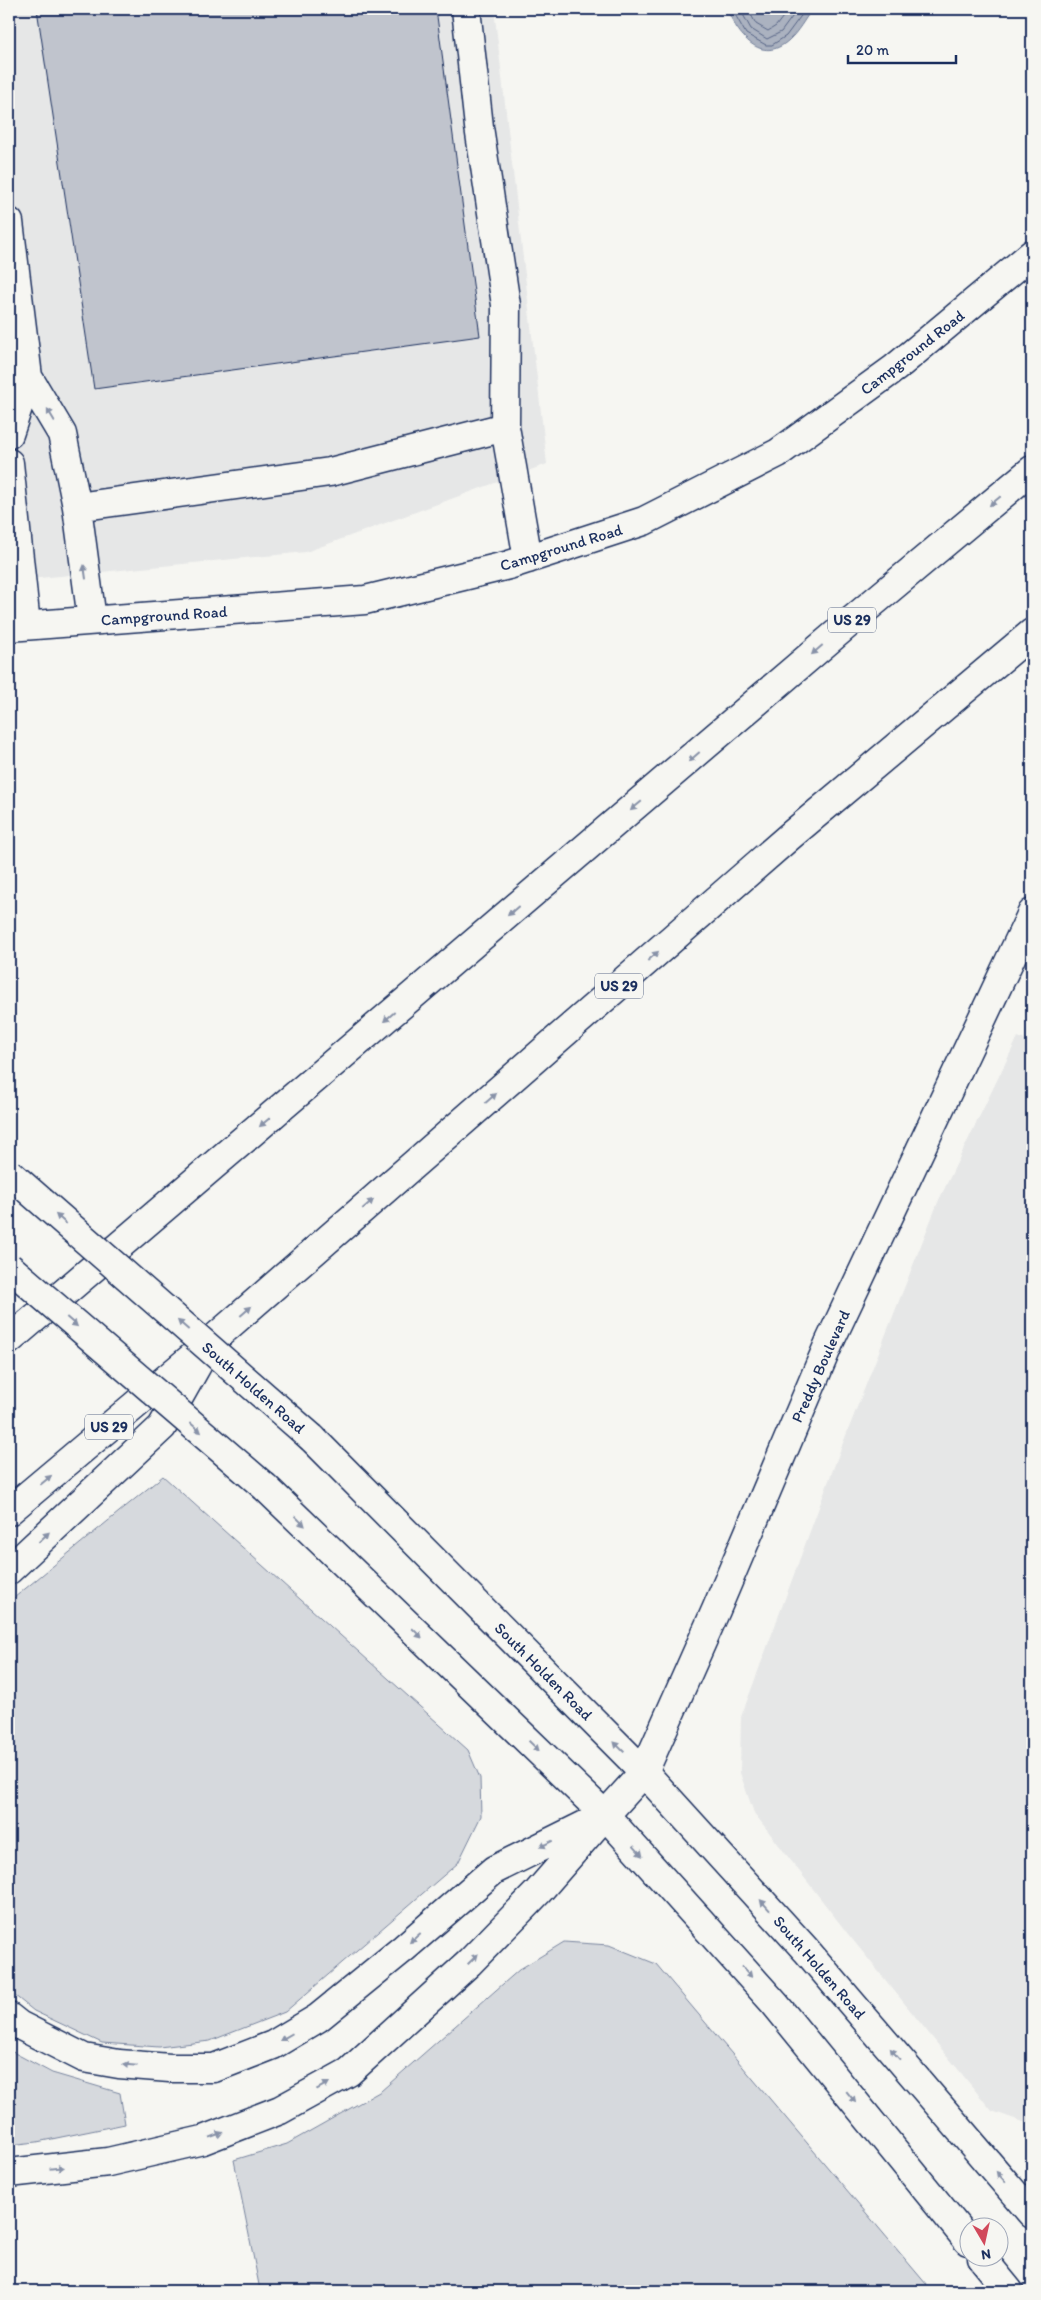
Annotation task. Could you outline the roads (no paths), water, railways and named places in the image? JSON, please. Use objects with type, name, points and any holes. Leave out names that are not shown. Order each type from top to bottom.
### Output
[{"type":"main road","points":[[466,9],[479,127],[506,305],[506,427],[528,559]]},
{"type":"main road","points":[[10,232],[16,335],[28,377],[62,434],[77,507],[92,620]]},
{"type":"main road","name":"Campground Road","points":[[18,626],[365,600],[528,559],[644,521],[778,454],[895,368],[1032,254]]},
{"type":"main road","points":[[9,434],[28,377]]},
{"type":"main road","points":[[77,507],[330,472],[506,427]]},
{"type":"main road","points":[[9,463],[18,626]]},
{"type":"main road","name":"US 29","points":[[9,1340],[850,622],[1032,470]]},
{"type":"main road","name":"US 29","points":[[9,1511],[209,1343],[790,836],[1032,633]]},
{"type":"main road","name":"Preddy Boulevard","points":[[9,2173],[108,2162],[204,2140],[280,2110],[349,2072],[469,1963],[538,1892],[644,1772],[716,1610],[830,1342],[1032,914]]},
{"type":"main road","name":"South Holden Road","points":[[9,1173],[312,1438],[644,1772],[806,1950],[1032,2214]]},
{"type":"main road","points":[[9,1267],[265,1487],[605,1815],[776,2004],[958,2229]]},
{"type":"main road","points":[[9,1570],[162,1427],[209,1343]]},
{"type":"main road","points":[[9,2018],[84,2058],[120,2064],[170,2068],[214,2068],[273,2045],[318,2018],[404,1948],[494,1870],[605,1815]]},
{"type":"main road","points":[[990,2268],[1009,2291]]},
{"type":"water","points":[[727,9],[812,9],[789,40],[779,47],[769,50],[751,44],[737,28]]}]
